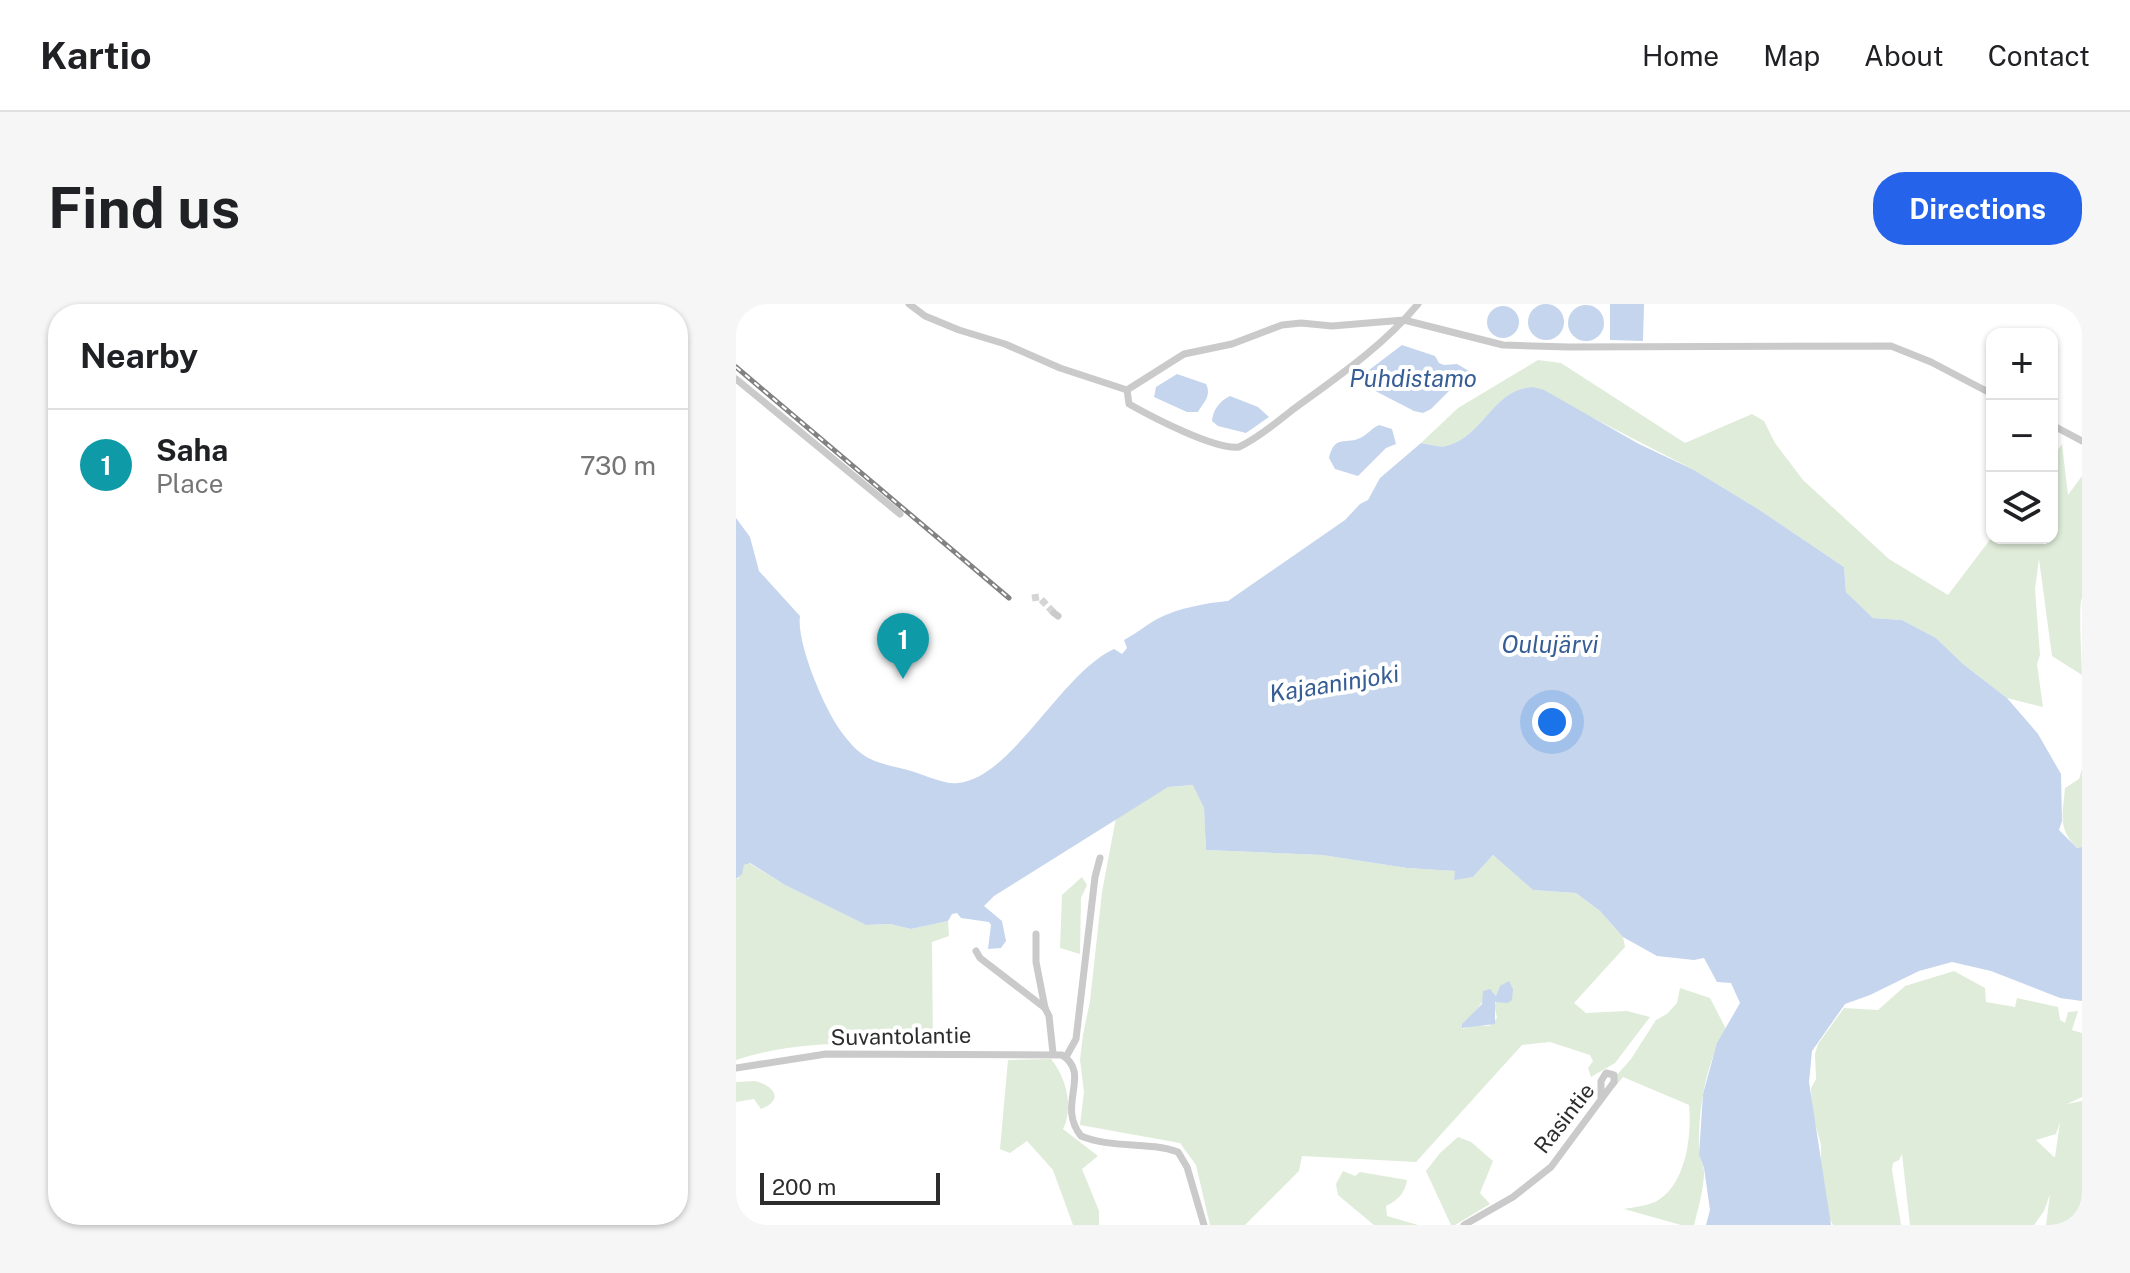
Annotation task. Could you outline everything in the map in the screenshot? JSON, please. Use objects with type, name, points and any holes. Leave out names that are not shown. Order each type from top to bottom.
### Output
[{"type":"street","points":[[909,304],[925,316],[959,330],[1127,390]]},
{"type":"street","points":[[1127,390],[1129,404],[1160,421],[1233,448],[1239,447],[1361,361],[1418,304]]},
{"type":"street","points":[[1127,390],[1184,354],[1232,344],[1282,325],[1332,326],[1404,320],[1503,345],[1891,346],[1931,362],[1986,391]]},
{"type":"street","points":[[736,379],[900,514]]},
{"type":"street","points":[[2058,428],[2082,441]]},
{"type":"street","points":[[1100,858],[1095,874],[1076,1039],[1066,1057],[1076,1071],[1071,1119],[1081,1136],[1092,1140],[1165,1147],[1178,1152],[1187,1167],[1204,1225]]},
{"type":"street","points":[[1036,934],[1036,962],[1049,1016],[1053,1053]]},
{"type":"street","points":[[976,951],[980,958],[1045,1008]]},
{"type":"street","name":"Suvantolantie","points":[[736,1068],[826,1054],[1053,1053],[1066,1057]]},
{"type":"street","name":"Rasintie","points":[[1464,1225],[1513,1197],[1551,1167],[1612,1086],[1614,1075],[1606,1073],[1601,1081],[1601,1098]]},
{"type":"green space","points":[[1538,360],[1561,363],[1685,443],[1752,414],[1764,421],[1775,443],[1803,480],[1889,559],[1948,595],[1987,544],[2058,544],[2058,450],[2062,444],[2068,495],[2082,476],[2082,675],[2052,656],[2039,559],[2035,589],[2040,655],[2037,664],[2043,707],[2007,698],[1963,664],[1936,638],[1902,620],[1873,618],[1846,592],[1844,567],[1758,509],[1694,470],[1533,387],[1507,396],[1459,441],[1443,446],[1421,443],[1458,408]]},
{"type":"green space","points":[[2082,769],[2082,847],[2077,848],[2066,834],[2063,813],[2065,788],[2079,779]]},
{"type":"green space","points":[[1194,785],[1204,808],[1206,850],[1322,855],[1407,868],[1456,871],[1454,879],[1473,877],[1493,855],[1533,890],[1576,893],[1600,911],[1623,937],[1625,947],[1574,1003],[1586,1013],[1627,1011],[1650,1017],[1615,1063],[1591,1077],[1588,1068],[1593,1061],[1590,1055],[1550,1042],[1522,1045],[1416,1162],[1302,1156],[1299,1171],[1245,1225],[1210,1225],[1196,1165],[1180,1143],[1080,1125],[1084,1092],[1080,1060],[1102,892],[1116,818],[1168,787]],"holes":[[[1500,986],[1498,1001],[1494,1004],[1497,1018],[1489,1026],[1475,1025],[1463,1029],[1464,1022],[1492,991],[1496,996]]]},
{"type":"green space","points":[[749,863],[785,885],[866,925],[890,924],[911,929],[948,921],[949,936],[932,942],[933,1046],[809,1046],[736,1060],[736,879],[744,865]]},
{"type":"green space","points":[[1082,877],[1087,885],[1081,898],[1080,954],[1060,948],[1062,895]]},
{"type":"green space","points":[[1954,971],[1985,988],[1986,1002],[2015,1007],[2017,998],[2058,1007],[2060,1020],[2065,1023],[2068,1012],[2078,1011],[2072,1030],[2082,1033],[2082,1097],[2067,1104],[2082,1101],[2082,1225],[2046,1225],[2050,1194],[2044,1211],[2034,1225],[1910,1225],[1902,1154],[1893,1163],[1892,1170],[1901,1225],[1833,1225],[1829,1218],[1821,1145],[1812,1112],[1811,1088],[1816,1079],[1815,1054],[1818,1044],[1844,1008],[1878,1010],[1905,986]],"holes":[[[2060,1122],[2055,1157],[2036,1140],[2056,1134]]]},
{"type":"green space","points":[[1680,988],[1710,998],[1726,1029],[1708,1072],[1702,1104],[1699,1151],[1704,1175],[1694,1225],[1681,1225],[1624,1209],[1655,1202],[1674,1184],[1688,1145],[1689,1105],[1623,1077],[1614,1088],[1616,1076],[1656,1020],[1677,1003]]},
{"type":"green space","points":[[1051,1059],[1061,1074],[1067,1092],[1068,1111],[1063,1129],[1098,1156],[1082,1169],[1099,1211],[1099,1225],[1073,1225],[1053,1170],[1027,1141],[1010,1153],[1000,1149],[1008,1060]]},
{"type":"green space","points":[[755,1081],[768,1086],[774,1094],[773,1102],[761,1109],[754,1099],[736,1102],[736,1082]]},
{"type":"green space","points":[[1458,1137],[1471,1142],[1493,1161],[1480,1193],[1490,1204],[1451,1225],[1426,1171]]},
{"type":"green space","points":[[1343,1171],[1355,1176],[1360,1172],[1407,1180],[1400,1196],[1386,1206],[1387,1216],[1418,1225],[1374,1225],[1338,1195],[1336,1184]]},
{"type":"water","points":[[1546,304],[1559,309],[1564,322],[1559,335],[1546,340],[1533,335],[1528,322],[1533,309]]},
{"type":"water","points":[[1610,304],[1644,304],[1643,341],[1610,340]]},
{"type":"water","points":[[1586,305],[1599,310],[1604,323],[1599,336],[1586,341],[1573,336],[1568,323],[1573,310]]},
{"type":"water","points":[[1503,306],[1514,311],[1519,322],[1514,333],[1503,338],[1492,333],[1487,322],[1492,311]]},
{"type":"water","name":"Puhdistamo","points":[[1402,345],[1435,356],[1444,365],[1457,364],[1469,371],[1431,409],[1423,413],[1358,382]]},
{"type":"water","points":[[1177,374],[1206,384],[1207,396],[1198,412],[1187,412],[1154,397],[1156,387]]},
{"type":"water","name":"Oulujärvi","points":[[1533,387],[1694,470],[1844,567],[1846,592],[1873,618],[1902,620],[1936,638],[1963,664],[2007,698],[2038,734],[2061,774],[2062,821],[2059,830],[2077,848],[2082,847],[2082,1001],[2060,998],[1991,971],[1952,962],[1919,971],[1845,1004],[1812,1051],[1809,1082],[1831,1225],[1706,1225],[1710,1210],[1699,1155],[1703,1094],[1717,1043],[1740,1003],[1731,983],[1717,982],[1704,958],[1694,960],[1657,956],[1623,937],[1600,911],[1576,893],[1533,890],[1493,855],[1473,877],[1454,880],[1455,871],[1407,868],[1322,855],[1206,850],[1204,808],[1193,785],[1168,787],[994,896],[984,906],[1002,921],[1006,941],[1001,948],[988,949],[989,922],[961,918],[957,913],[952,914],[948,921],[911,929],[890,924],[866,925],[785,885],[750,863],[744,865],[742,874],[736,879],[736,518],[750,537],[759,571],[800,616],[802,642],[812,674],[848,741],[871,759],[941,781],[958,783],[978,777],[998,763],[1094,661],[1114,649],[1122,654],[1127,648],[1124,640],[1174,612],[1228,601],[1345,520],[1368,500],[1380,478],[1421,443],[1443,446],[1459,441],[1507,396]]},
{"type":"water","points":[[1230,396],[1258,407],[1269,417],[1246,433],[1218,426],[1212,421],[1214,413],[1220,403]]},
{"type":"water","points":[[1379,425],[1392,429],[1396,444],[1386,448],[1358,476],[1335,469],[1329,458],[1334,445],[1362,437]]},
{"type":"water","points":[[1509,981],[1513,989],[1512,1000],[1508,1003],[1495,1002],[1495,1024],[1462,1028],[1462,1024],[1482,1004],[1483,991],[1490,989],[1496,996],[1500,986]]},
{"type":"tunnel","points":[[1032,598],[1039,597],[1054,613]]},
{"type":"railway","points":[[736,367],[1009,598]]},
{"type":"place","name":"Saha","points":[[903,679]]},
{"type":"water label","name":"Kajaaninjoki","points":[[1334,683]]}]
